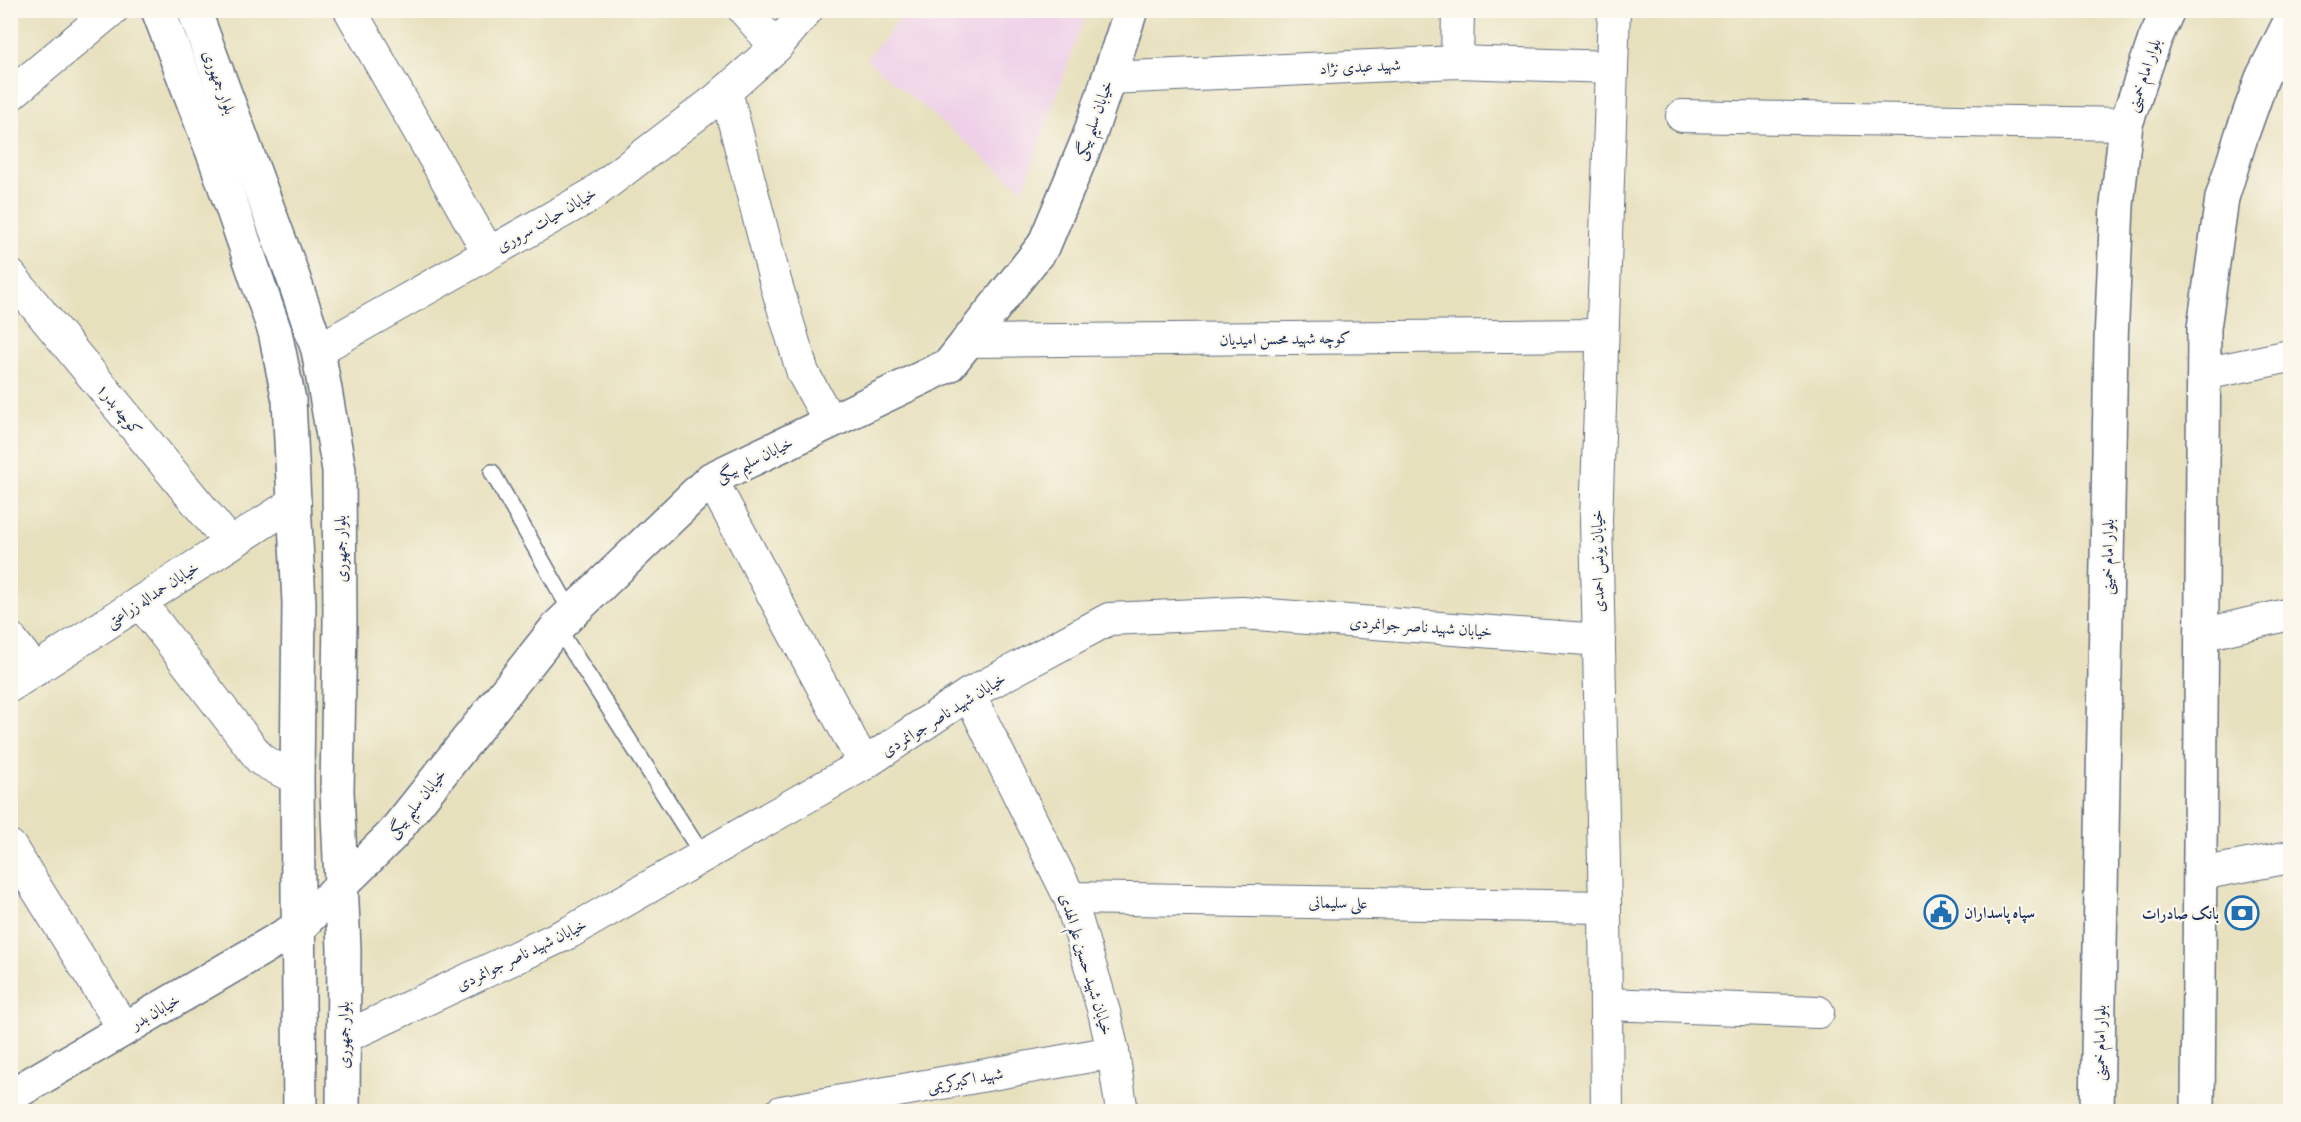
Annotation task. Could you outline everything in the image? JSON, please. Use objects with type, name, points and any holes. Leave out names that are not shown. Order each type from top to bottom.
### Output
[{"type":"street","points":[[10,95],[112,10]]},
{"type":"street","name":"بلوار جمهوری","points":[[158,10],[215,158],[275,332],[289,400],[299,603],[297,779],[300,1112]]},
{"type":"street","name":"بلوار جمهوری","points":[[194,10],[318,350],[339,470],[340,622],[337,791],[344,949],[343,1112]]},
{"type":"street","points":[[350,10],[488,252]]},
{"type":"street","points":[[744,10],[776,47]]},
{"type":"street","name":"خیابان حیات سروری","points":[[318,350],[590,196],[726,91],[776,47],[807,10]]},
{"type":"street","name":"خیابان سلیم بیگی","points":[[299,927],[392,834],[564,620],[711,479],[949,364],[1044,245],[1089,137],[1131,10]]},
{"type":"street","points":[[1457,62],[1458,10]]},
{"type":"street","name":"خیابان یونس احمدی","points":[[1607,1112],[1605,907],[1596,520],[1614,10]]},
{"type":"street","points":[[2141,10],[2161,25]]},
{"type":"street","points":[[2198,1112],[2204,328],[2222,198],[2262,78],[2290,22]]},
{"type":"street","name":"بلوار امام خمینی","points":[[2097,1112],[2111,341],[2117,205],[2126,124],[2161,25]]},
{"type":"street","name":"شهید عبدی نژاد","points":[[1109,78],[1457,62],[1612,67]]},
{"type":"street","points":[[726,91],[776,284],[803,373],[830,422]]},
{"type":"street","points":[[1682,116],[2126,124]]},
{"type":"street","name":"کوچه بدر۱","points":[[10,275],[230,543]]},
{"type":"street","name":"کوچه شهید محسن امیدیان","points":[[967,341],[1602,335]]},
{"type":"street","points":[[2204,374],[2290,356]]},
{"type":"street","points":[[711,479],[864,764]]},
{"type":"street","name":"خیابان حمداله زراعتی","points":[[23,678],[295,502]]},
{"type":"street","points":[[140,602],[261,760],[297,779]]},
{"type":"street","name":"خیابان شهید ناصر جوانمردی","points":[[343,1038],[570,932],[864,764],[969,694],[1108,619],[1242,613],[1599,640]]},
{"type":"street","points":[[2201,635],[2290,614]]},
{"type":"street","points":[[10,638],[23,678]]},
{"type":"street","name":"خیابان شهید حسین علم الهدی","points":[[969,694],[1070,898],[1104,1012],[1122,1112]]},
{"type":"street","points":[[10,846],[124,1029]]},
{"type":"street","points":[[2200,874],[2290,857]]},
{"type":"street","name":"علی سلیمانی","points":[[1070,898],[1605,907]]},
{"type":"street","name":"خیابان بدر","points":[[10,1096],[299,927]]},
{"type":"street","points":[[1606,1004],[1818,1012]]},
{"type":"street","name":"شهید اکبرکریمی","points":[[781,1112],[1113,1052]]},
{"type":"lane","points":[[492,472],[564,620],[703,856]]},
{"type":"shaded area","points":[[907,11],[1087,11],[1023,190],[866,59]]},
{"type":"place","name":"سپاه پاسداران","points":[[1941,912]]},
{"type":"place","name":"بانک صادرات","points":[[2242,913]]}]
